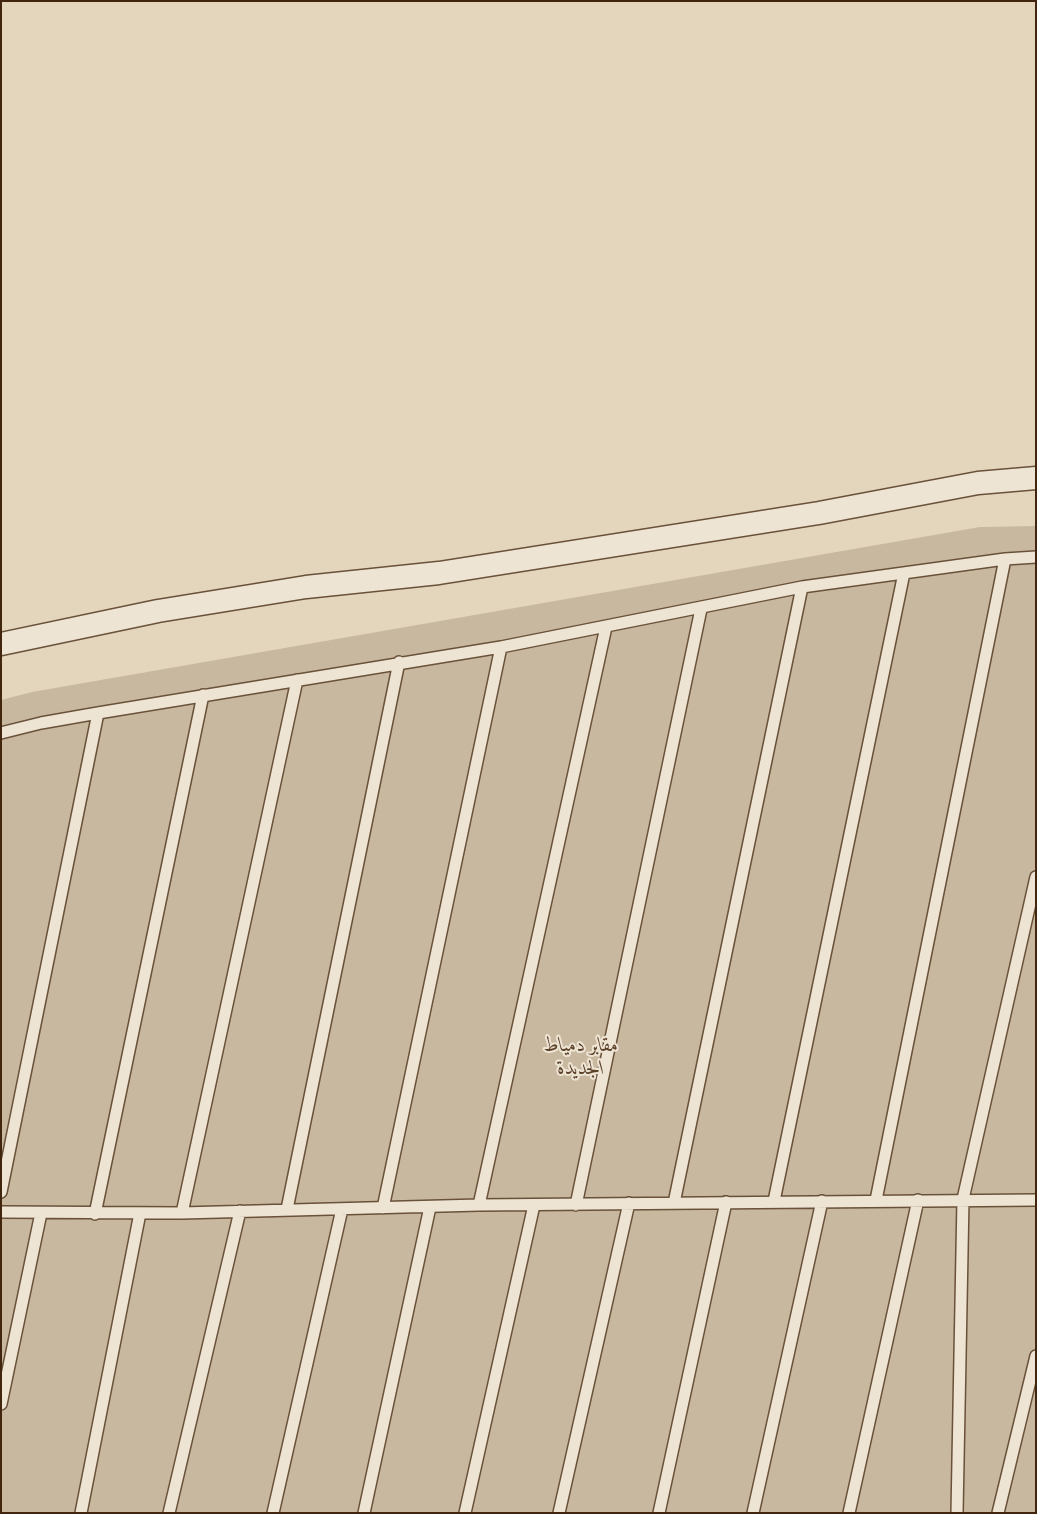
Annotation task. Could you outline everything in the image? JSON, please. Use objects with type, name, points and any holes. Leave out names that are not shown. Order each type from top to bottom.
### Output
[{"type":"street","points":[[1,644],[105,620],[197,604],[306,587],[439,574],[819,513],[978,483],[1036,478]]},
{"type":"lane","points":[[1,744],[3,733],[98,713],[399,662],[501,647],[701,609],[802,587],[1005,559],[1036,557]]},
{"type":"lane","points":[[876,1200],[1005,559]]},
{"type":"lane","points":[[774,1202],[904,573]]},
{"type":"lane","points":[[674,1203],[802,587]]},
{"type":"lane","points":[[576,1204],[701,609]]},
{"type":"lane","points":[[479,1206],[606,627]]},
{"type":"lane","points":[[383,1208],[501,647]]},
{"type":"lane","points":[[287,1209],[399,662]]},
{"type":"lane","points":[[182,1213],[297,680]]},
{"type":"lane","points":[[95,1214],[203,695]]},
{"type":"lane","points":[[1,1192],[98,713]]},
{"type":"lane","points":[[957,1513],[962,1200],[1036,876]]},
{"type":"lane","points":[[849,1513],[918,1200]]},
{"type":"lane","points":[[1,1212],[182,1213],[287,1209],[630,1203],[1036,1200]]},
{"type":"lane","points":[[753,1513],[822,1201]]},
{"type":"lane","points":[[659,1513],[726,1202]]},
{"type":"lane","points":[[559,1513],[630,1203]]},
{"type":"lane","points":[[465,1513],[534,1205]]},
{"type":"lane","points":[[364,1513],[430,1207]]},
{"type":"lane","points":[[273,1513],[342,1209]]},
{"type":"lane","points":[[169,1513],[240,1211]]},
{"type":"lane","points":[[1,1404],[41,1213]]},
{"type":"lane","points":[[81,1513],[140,1213]]},
{"type":"lane","points":[[998,1513],[1036,1356]]},
{"type":"lane","points":[[951,1513],[958,1484]]},
{"type":"green space","name":"مقابر دمياط الجديدة","points":[[1036,526],[1036,1513],[1,1513],[1,700],[32,692],[980,527]]}]
